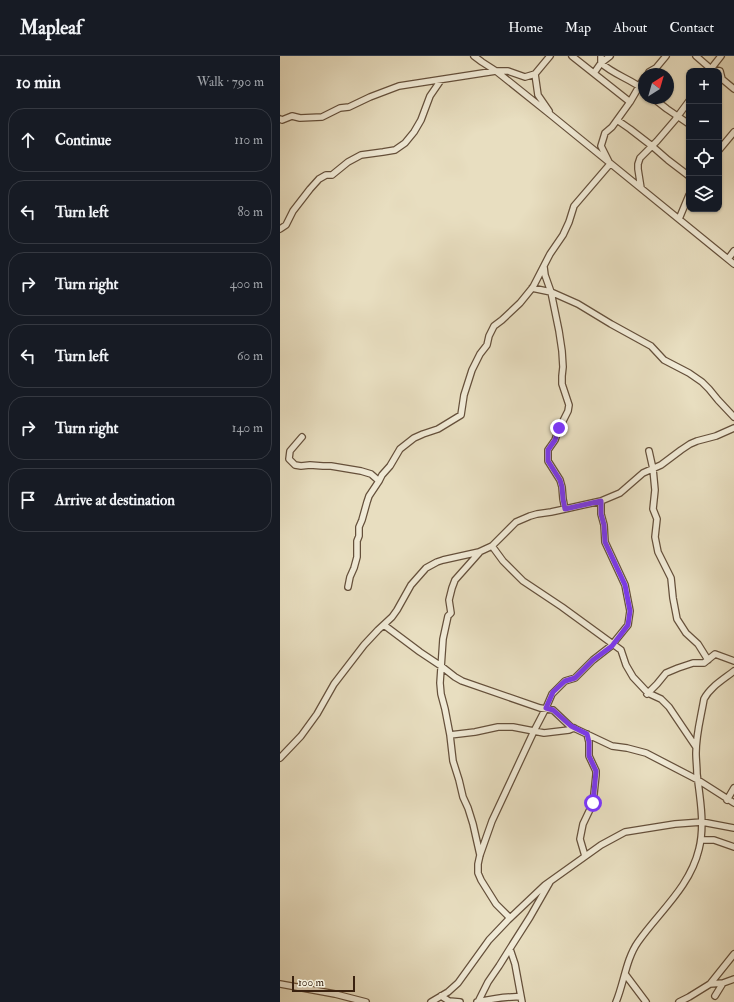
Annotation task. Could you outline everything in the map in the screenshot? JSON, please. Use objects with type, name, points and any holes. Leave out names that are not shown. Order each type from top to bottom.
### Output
[{"type":"street","points":[[474,56],[482,59],[496,72],[734,264]]},
{"type":"street","points":[[280,119],[282,120],[292,116],[300,118],[322,117],[340,108],[349,107],[399,86],[508,71],[525,77],[535,74],[550,56]]},
{"type":"street","points":[[572,56],[630,102]]},
{"type":"street","points":[[601,56],[601,63],[608,70],[638,86]]},
{"type":"street","points":[[594,73],[601,63],[610,56]]},
{"type":"street","points":[[656,68],[666,56]]},
{"type":"street","points":[[696,56],[708,68]]},
{"type":"street","points":[[711,68],[720,56]]},
{"type":"street","points":[[535,74],[538,95],[551,115]]},
{"type":"street","points":[[722,79],[734,89]]},
{"type":"street","points":[[280,229],[286,226],[293,211],[319,179],[326,174],[332,175],[348,162],[361,155],[395,150],[405,143],[421,120],[430,96],[441,80]]},
{"type":"street","points":[[610,164],[601,146],[605,133],[638,93]]},
{"type":"street","points":[[660,104],[686,122]]},
{"type":"street","points":[[641,188],[638,169],[640,158],[678,116],[686,104]]},
{"type":"street","points":[[617,120],[686,174]]},
{"type":"street","points":[[722,146],[734,132]]},
{"type":"street","points":[[348,587],[354,568],[359,527],[369,496],[382,475],[390,466],[400,450],[414,438],[438,429],[461,415],[464,396],[472,370],[480,354],[487,345],[489,336],[494,326],[520,303],[532,288],[550,254],[563,235],[574,206],[610,164]]},
{"type":"street","points":[[679,219],[686,203]]},
{"type":"street","points":[[728,259],[734,251]]},
{"type":"street","points":[[544,267],[551,292],[562,351],[562,384],[569,405],[568,411],[555,440],[548,450],[548,461],[560,480],[565,509]]},
{"type":"street","points":[[532,288],[551,292],[578,304],[651,346],[664,360],[689,373],[702,382],[734,417]]},
{"type":"street","points":[[280,758],[302,736],[317,714],[334,684],[364,645],[397,610],[412,585],[426,568],[443,560],[479,552],[492,546],[516,522],[520,520],[537,514],[601,501],[620,494],[643,473],[661,465],[690,444],[716,436],[734,428]]},
{"type":"street","points":[[302,437],[290,451],[289,459],[295,466],[331,466],[361,471],[374,476],[379,481]]},
{"type":"street","points":[[649,451],[653,469],[655,490],[653,509],[657,519],[655,537],[658,552],[671,578],[672,598],[677,619],[686,633],[698,644],[708,660]]},
{"type":"street","points":[[374,476],[382,475]]},
{"type":"street","points":[[510,918],[496,904],[478,873],[480,855],[492,821],[552,694],[563,682],[575,678],[593,660],[613,645],[628,625],[630,611],[622,579],[605,542],[604,525],[601,514],[601,501]]},
{"type":"street","points":[[492,546],[503,561],[523,581],[621,650],[632,677],[647,693],[661,699],[669,707],[696,747]]},
{"type":"street","points":[[479,552],[455,580],[452,588],[449,600],[451,613],[448,616],[443,639],[440,683],[450,735],[453,761],[463,798],[473,824],[480,855]]},
{"type":"street","points":[[384,625],[462,681],[540,708],[553,710],[574,728],[612,746],[646,753],[698,780],[727,800],[734,803]]},
{"type":"street","points":[[647,693],[666,673],[693,663],[704,663],[715,654],[734,661]]},
{"type":"street","points":[[616,1002],[632,952],[638,942],[670,903],[689,874],[696,860],[701,840],[702,822],[696,747],[704,699],[714,687],[734,671]]},
{"type":"street","points":[[450,735],[504,727],[549,732],[574,728]]},
{"type":"street","points":[[585,856],[580,839],[583,824],[593,803],[596,775],[596,771],[589,756],[589,742],[587,734]]},
{"type":"street","points":[[727,800],[734,788]]},
{"type":"street","points":[[431,1002],[448,992],[458,983],[489,940],[545,885],[601,845],[625,832],[675,824],[702,822],[734,828]]},
{"type":"street","points":[[701,840],[714,840],[734,848]]},
{"type":"street","points":[[478,1002],[488,982],[530,917],[551,880]]},
{"type":"street","points":[[510,949],[515,964],[521,1000]]},
{"type":"street","points":[[679,1002],[710,984],[734,954]]},
{"type":"street","points":[[625,974],[646,1002]]},
{"type":"street","points":[[710,984],[723,983],[734,979]]},
{"type":"street","points":[[715,996],[723,983]]},
{"type":"street","points":[[280,984],[335,994],[366,1002]]},
{"type":"street","points":[[691,1002],[692,995]]},
{"type":"street","points":[[441,996],[448,1001],[460,1002]]},
{"type":"street","points":[[478,1002],[514,997],[521,1000]]},
{"type":"route","points":[[559,428],[555,440],[548,450],[548,461],[560,480],[565,509],[601,501],[601,514],[604,525],[605,542],[625,585],[630,611],[628,625],[613,645],[593,660],[574,679],[563,682],[553,692],[546,708],[553,710],[571,726],[587,734],[589,742],[589,756],[596,771],[593,803]]}]
